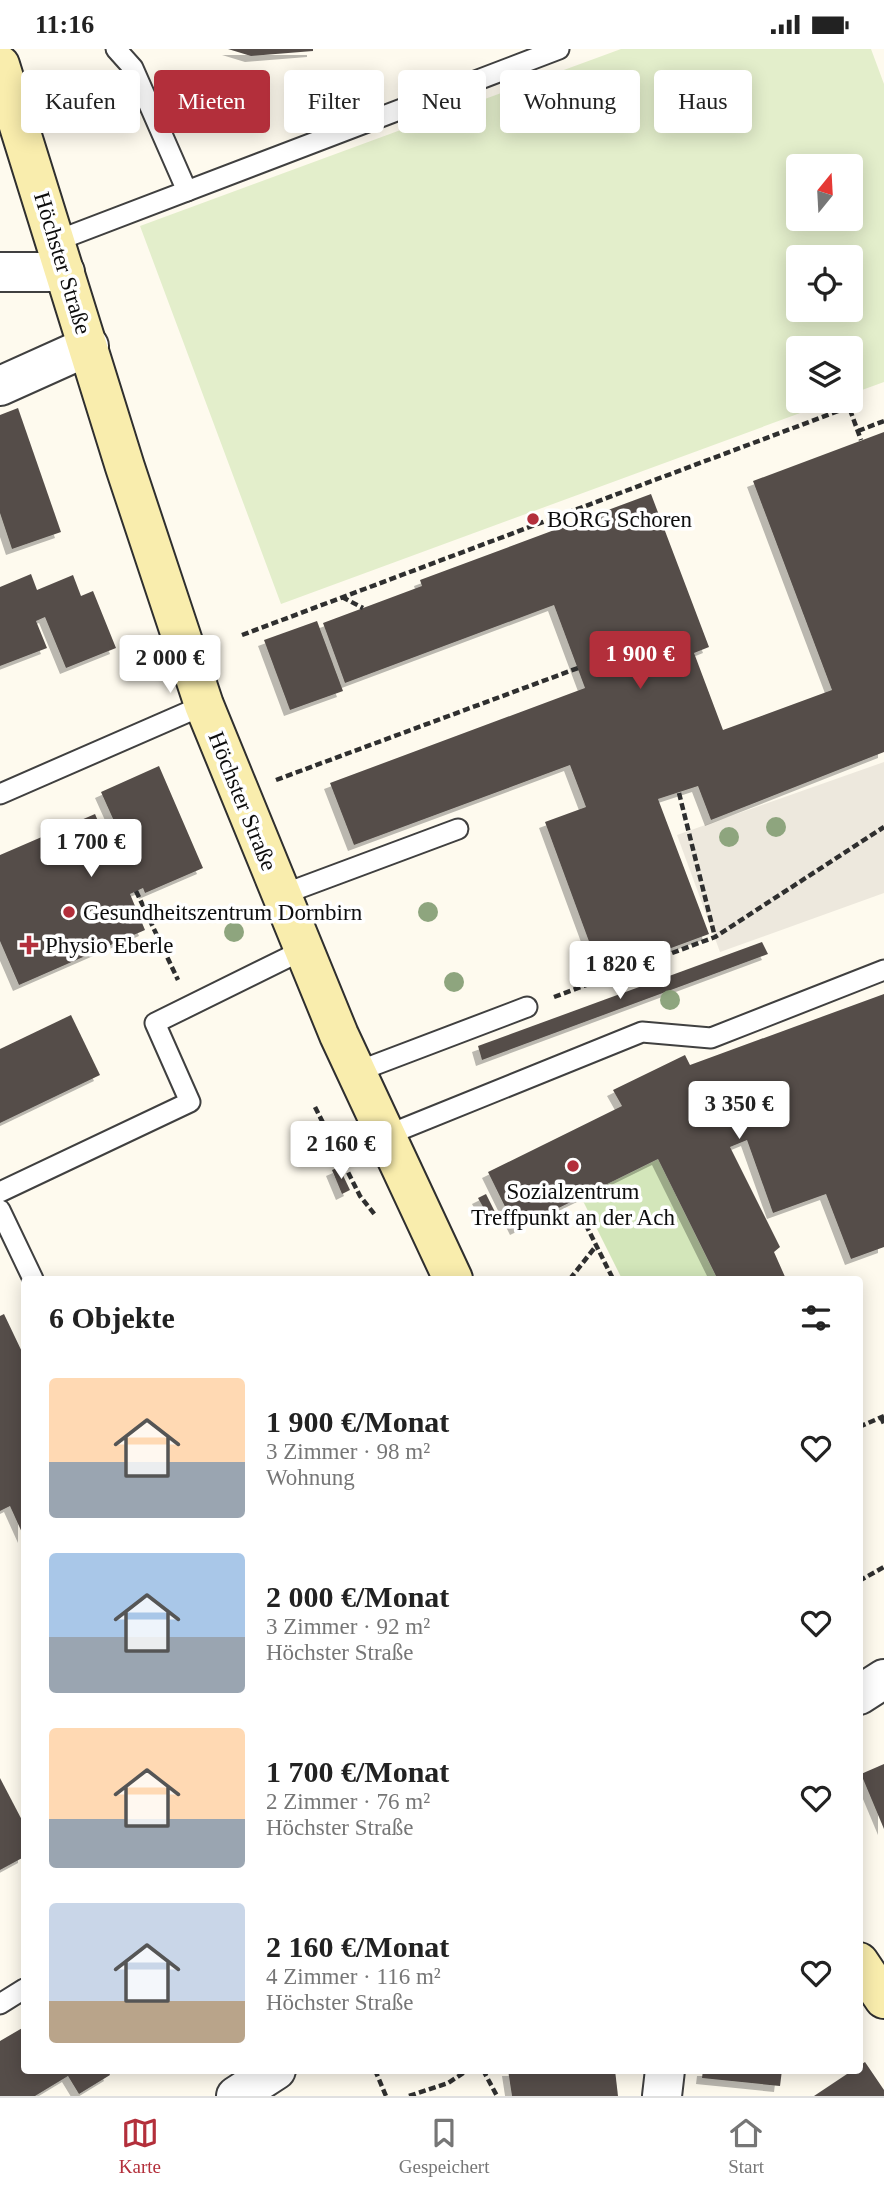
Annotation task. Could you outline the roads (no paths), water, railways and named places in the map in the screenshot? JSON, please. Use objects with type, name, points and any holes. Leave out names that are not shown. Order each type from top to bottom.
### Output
[{"type":"main road","name":"Höchster Straße","points":[[0,65],[130,480],[204,705],[303,950],[385,1136],[452,1276]]},
{"type":"main road","points":[[863,1968],[884,1999]]},
{"type":"street","points":[[0,272],[61,256]]},
{"type":"street","points":[[0,386],[89,346]]},
{"type":"street","points":[[863,1692],[884,1679]]},
{"type":"street","points":[[236,2096],[270,2074]]},
{"type":"street","points":[[662,2096],[665,2074]]},
{"type":"lane","points":[[116,49],[133,68],[187,191]]},
{"type":"lane","points":[[61,256],[187,191],[559,49]]},
{"type":"lane","points":[[0,794],[204,705]]},
{"type":"lane","points":[[281,895],[458,829]]},
{"type":"lane","points":[[0,1192],[190,1102],[155,1023],[303,950]]},
{"type":"lane","points":[[385,1136],[642,1032],[710,1038],[884,970]]},
{"type":"lane","points":[[356,1072],[527,1007]]},
{"type":"lane","points":[[0,1210],[32,1276]]},
{"type":"lane","points":[[0,2004],[21,1991]]},
{"type":"place","name":"BORG Schoren","points":[[533,519]]},
{"type":"place","name":"Gesundheitszentrum Dornbirn","points":[[69,912]]},
{"type":"place","name":"Physio Eberle","points":[[29,945]]},
{"type":"place","name":"Sozialzentrum Treffpunkt an der Ach","points":[[573,1166]]}]
